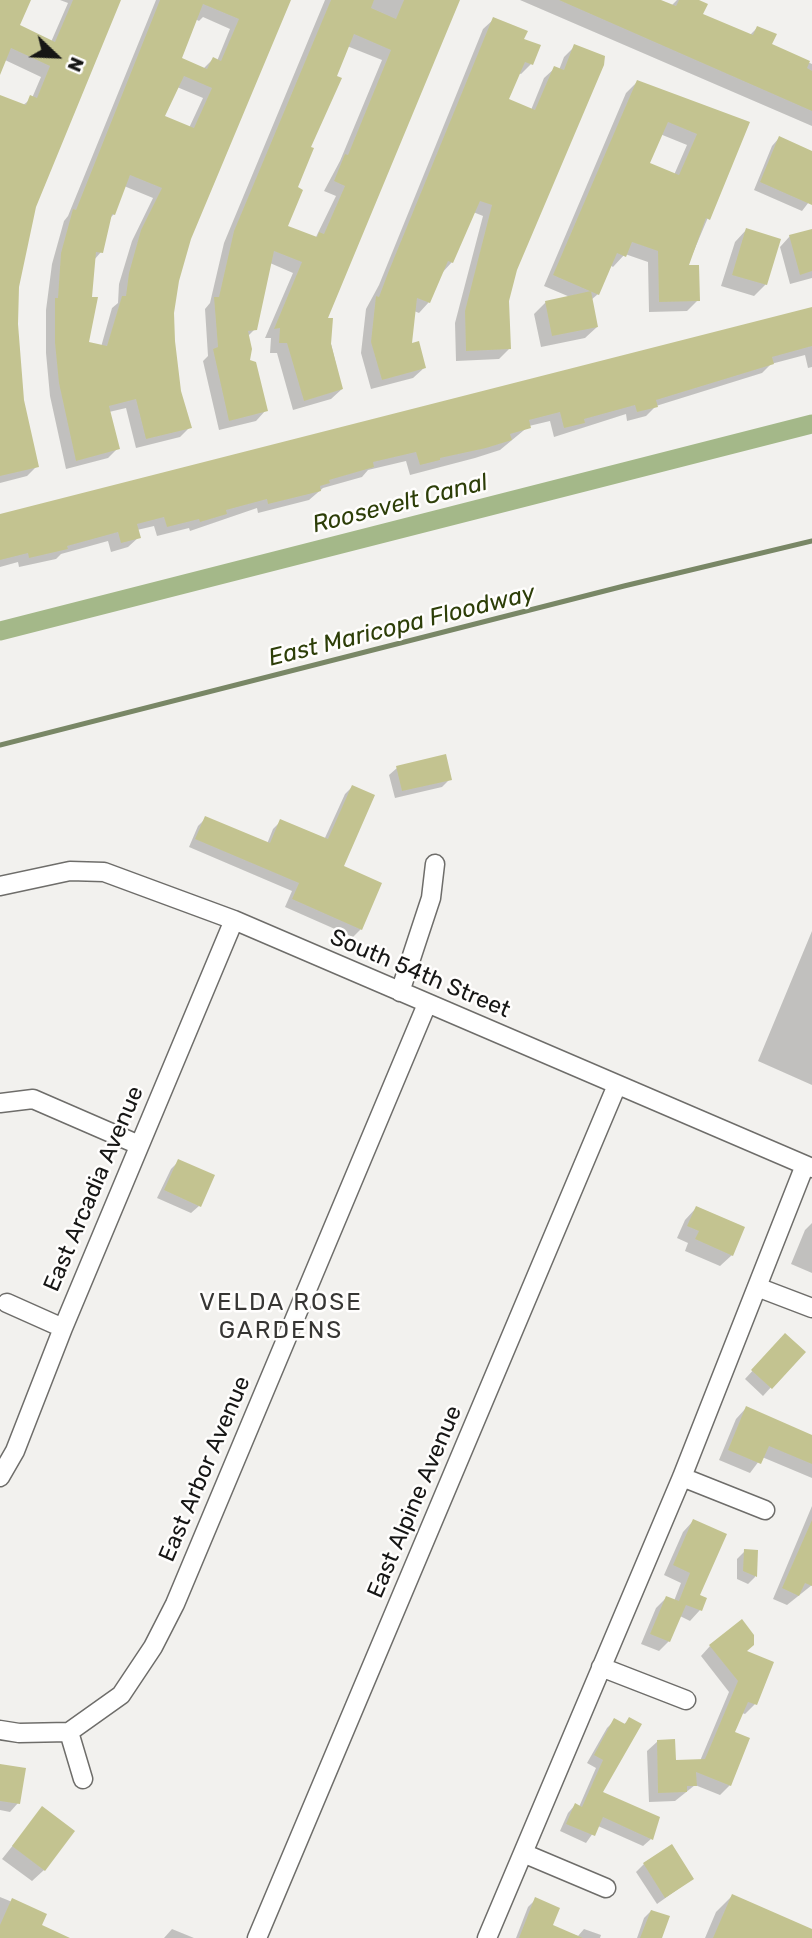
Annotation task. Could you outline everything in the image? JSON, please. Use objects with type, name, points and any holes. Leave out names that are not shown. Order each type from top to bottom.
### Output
[{"type":"street","points":[[400,992],[431,898],[435,864]]},
{"type":"street","name":"South 54th Street","points":[[0,886],[70,871],[104,872],[234,920],[809,1166]]},
{"type":"street","name":"East Arcadia Avenue","points":[[0,1477],[15,1451],[63,1328],[234,920]]},
{"type":"street","name":"East Arbor Avenue","points":[[69,1731],[121,1695],[153,1647],[175,1604],[427,1004]]},
{"type":"street","name":"East Alpine Avenue","points":[[257,1938],[617,1085]]},
{"type":"street","points":[[0,1102],[33,1099],[139,1145]]},
{"type":"street","points":[[487,1938],[682,1476],[757,1287],[809,1166]]},
{"type":"street","points":[[757,1287],[812,1308]]},
{"type":"street","points":[[7,1303],[63,1328]]},
{"type":"street","points":[[682,1476],[765,1510]]},
{"type":"street","points":[[601,1667],[686,1700]]},
{"type":"street","points":[[0,1730],[19,1734],[69,1731],[83,1779]]},
{"type":"street","points":[[523,1853],[606,1888]]},
{"type":"building","points":[[0,0],[31,0],[20,25],[55,42],[73,0],[121,0],[36,207],[19,287],[18,324],[24,400],[39,467],[0,476],[0,95],[26,105],[30,95],[37,98],[50,66],[11,48],[0,75]]},
{"type":"building","points":[[160,0],[291,0],[191,239],[179,281],[174,313],[175,341],[181,391],[192,428],[146,439],[136,399],[109,406],[120,449],[76,461],[59,383],[55,343],[55,298],[58,298],[61,253],[73,209],[76,210]],"holes":[[[203,4],[239,19],[221,61],[213,57],[207,69],[182,58]],[[184,76],[212,88],[194,128],[165,116]],[[130,175],[162,188],[141,230],[129,273],[126,296],[122,296],[107,346],[89,342],[98,297],[92,297],[96,252],[103,253],[112,214],[115,215]]]},
{"type":"building","points":[[331,0],[374,0],[371,8],[396,19],[404,0],[460,0],[328,318],[333,318],[331,344],[343,389],[304,401],[287,343],[279,343],[280,328],[274,329],[302,262],[274,251],[257,330],[248,331],[252,349],[250,360],[256,362],[268,411],[229,421],[213,349],[218,347],[214,297],[219,297],[234,231]],"holes":[[[354,34],[391,50],[348,155],[345,154],[334,181],[345,186],[324,234],[319,232],[317,237],[288,226],[303,190],[298,187],[314,148],[311,147],[342,78],[337,76]]]},
{"type":"building","points":[[559,0],[661,0],[676,6],[679,0],[699,0],[708,4],[703,14],[753,35],[757,26],[777,34],[772,44],[810,61],[807,68],[812,71],[812,111]]},
{"type":"building","points":[[493,17],[528,31],[524,39],[541,45],[533,65],[525,62],[509,99],[535,110],[554,66],[564,70],[574,44],[605,56],[604,65],[517,270],[509,301],[511,349],[466,351],[465,311],[492,205],[480,201],[453,263],[448,261],[430,303],[417,298],[412,343],[419,341],[426,368],[382,380],[371,342],[376,296],[379,297]]},
{"type":"building","points":[[637,80],[750,122],[710,220],[706,218],[689,265],[699,265],[700,301],[659,302],[658,251],[632,242],[626,257],[617,253],[599,295],[553,275]],"holes":[[[668,122],[697,134],[679,175],[650,163]]]},
{"type":"building","points":[[779,136],[812,151],[812,205],[760,182]]},
{"type":"building","points":[[746,228],[781,239],[767,285],[732,275]]},
{"type":"building","points":[[812,229],[812,271],[800,275],[789,235]]},
{"type":"building","points":[[591,291],[598,327],[552,336],[545,301]]},
{"type":"building","points":[[812,307],[812,346],[772,357],[774,364],[656,400],[658,407],[637,412],[635,405],[584,419],[585,423],[564,428],[560,412],[529,420],[531,428],[510,434],[512,440],[486,448],[420,465],[416,452],[373,462],[374,467],[329,480],[330,483],[320,486],[321,491],[268,504],[267,499],[226,510],[227,514],[200,522],[199,519],[167,527],[164,517],[137,524],[141,538],[121,543],[118,532],[67,546],[68,549],[29,558],[28,553],[0,560],[0,514]]},
{"type":"building","points":[[446,754],[452,780],[402,791],[396,766]]},
{"type":"building","points":[[352,785],[375,795],[344,866],[382,883],[362,930],[292,899],[299,883],[195,839],[205,816],[270,843],[280,819],[328,839]]},
{"type":"building","points":[[178,1159],[215,1175],[201,1207],[164,1190]]},
{"type":"building","points":[[696,1206],[745,1227],[733,1256],[695,1239],[699,1231],[687,1226]]},
{"type":"building","points":[[785,1333],[806,1352],[772,1389],[751,1370]]},
{"type":"building","points":[[746,1406],[812,1435],[812,1464],[769,1446],[761,1464],[728,1450]]},
{"type":"building","points":[[693,1519],[727,1534],[700,1595],[707,1598],[702,1611],[686,1605],[670,1642],[650,1634],[666,1596],[679,1601],[690,1573],[673,1565]]},
{"type":"building","points":[[812,1520],[812,1586],[805,1583],[799,1596],[782,1588]]},
{"type":"building","points":[[744,1549],[758,1550],[757,1577],[743,1571]]},
{"type":"building","points":[[742,1619],[754,1635],[754,1645],[747,1651],[774,1662],[757,1705],[748,1702],[735,1732],[750,1738],[731,1786],[696,1772],[697,1786],[687,1786],[687,1792],[658,1793],[657,1740],[675,1739],[676,1760],[705,1759],[738,1681],[709,1645]]},
{"type":"building","points":[[629,1717],[642,1724],[603,1792],[660,1817],[653,1840],[603,1817],[595,1836],[566,1824],[575,1803],[582,1807],[603,1760],[594,1755],[614,1718],[625,1724]]},
{"type":"building","points":[[0,1764],[26,1768],[20,1804],[0,1801]]},
{"type":"building","points":[[42,1806],[75,1831],[45,1871],[12,1846]]},
{"type":"building","points":[[672,1844],[694,1879],[665,1898],[643,1863]]},
{"type":"building","points":[[732,1894],[812,1929],[812,1938],[713,1938]]},
{"type":"building","points":[[535,1897],[560,1908],[553,1925],[583,1938],[519,1938]]},
{"type":"building","points":[[12,1898],[47,1914],[42,1925],[70,1938],[0,1938],[0,1925]]},
{"type":"building","points":[[651,1910],[670,1916],[662,1938],[640,1938]]},
{"type":"waterway","name":"Roosevelt Canal","points":[[0,631],[812,424]]},
{"type":"waterway","name":"East Maricopa Floodway","points":[[0,745],[624,586],[812,541]]},
{"type":"district","name":"VELDA ROSE GARDENS","points":[[281,1317]]}]
